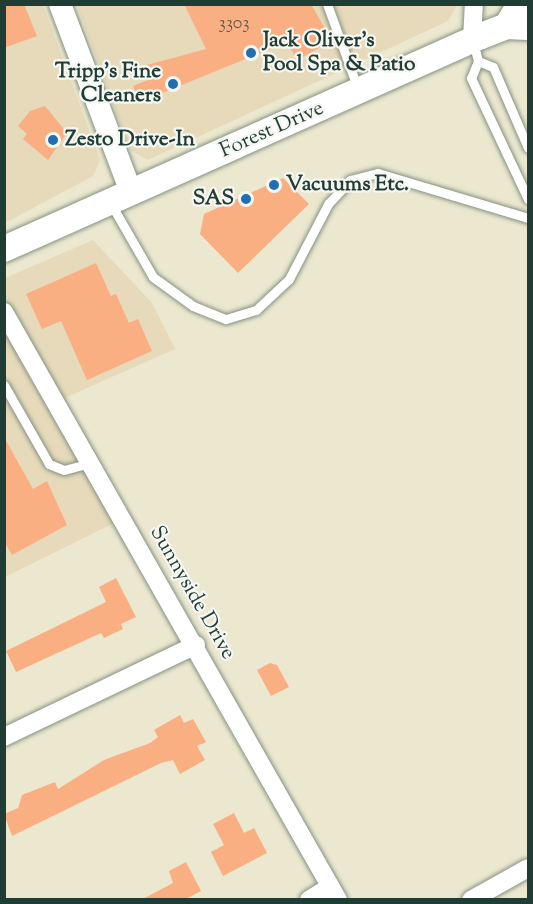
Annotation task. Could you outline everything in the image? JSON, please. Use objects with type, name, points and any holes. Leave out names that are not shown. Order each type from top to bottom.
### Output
[{"type":"main road","name":"Forest Drive","points":[[4,249],[358,91],[475,50],[518,19]]},
{"type":"street","points":[[60,4],[120,197]]},
{"type":"street","points":[[474,4],[475,50]]},
{"type":"street","name":"Sunnyside Drive","points":[[6,319],[92,463],[334,893]]},
{"type":"street","points":[[4,737],[196,645]]},
{"type":"street","points":[[471,900],[528,868]]},
{"type":"street","points":[[309,900],[334,893]]},
{"type":"lane","points":[[327,4],[358,91]]},
{"type":"lane","points":[[475,50],[493,68],[528,148]]},
{"type":"lane","points":[[475,50],[471,78],[528,199]]},
{"type":"lane","points":[[120,197],[153,277],[193,306],[226,319],[256,310],[289,279],[328,204],[350,180],[378,173],[528,218]]},
{"type":"lane","points":[[4,385],[49,464],[64,470],[92,463]]},
{"type":"shaded area","points":[[5,5],[43,5],[100,160],[93,176],[5,223]]},
{"type":"shaded area","points":[[77,5],[457,5],[448,21],[148,160],[130,150]]},
{"type":"shaded area","points":[[93,240],[152,303],[175,349],[51,404],[116,522],[5,577],[5,278]]},
{"type":"building","points":[[4,4],[24,4],[37,36],[4,48]]},
{"type":"building","points":[[184,4],[311,4],[332,41],[297,60],[287,42],[140,102],[133,86],[153,78],[147,65],[206,49]]},
{"type":"building","points":[[45,106],[67,133],[48,160],[23,139],[27,134],[18,126],[30,111]]},
{"type":"building","points":[[283,178],[309,204],[238,273],[200,234],[204,214]]},
{"type":"building","points":[[96,263],[111,296],[116,294],[129,323],[138,319],[152,351],[87,380],[61,321],[42,329],[26,294]]},
{"type":"building","points":[[4,437],[33,489],[47,481],[67,525],[12,555],[4,541]]},
{"type":"building","points":[[116,578],[136,617],[121,624],[123,629],[104,638],[101,633],[16,672],[6,651],[106,602],[99,587]]},
{"type":"building","points":[[270,663],[277,665],[289,687],[271,696],[257,670]]},
{"type":"building","points":[[180,715],[184,723],[193,719],[206,742],[197,746],[205,760],[180,774],[173,760],[161,763],[12,836],[4,814],[18,808],[22,795],[55,782],[58,789],[104,760],[150,743],[158,737],[154,730]]},
{"type":"building","points":[[234,813],[244,833],[254,828],[267,853],[223,876],[211,852],[224,845],[213,824]]},
{"type":"building","points":[[186,862],[201,891],[184,900],[141,900],[173,883],[169,871]]},
{"type":"place","name":"Jack Oliver's Pool Spa & Patio","points":[[251,53]]},
{"type":"place","name":"Tripp's Fine Cleaners","points":[[173,84]]},
{"type":"place","name":"Zesto Drive-In","points":[[53,140]]},
{"type":"place","name":"Vacuums Etc.","points":[[274,185]]},
{"type":"place","name":"SAS","points":[[246,199]]}]
